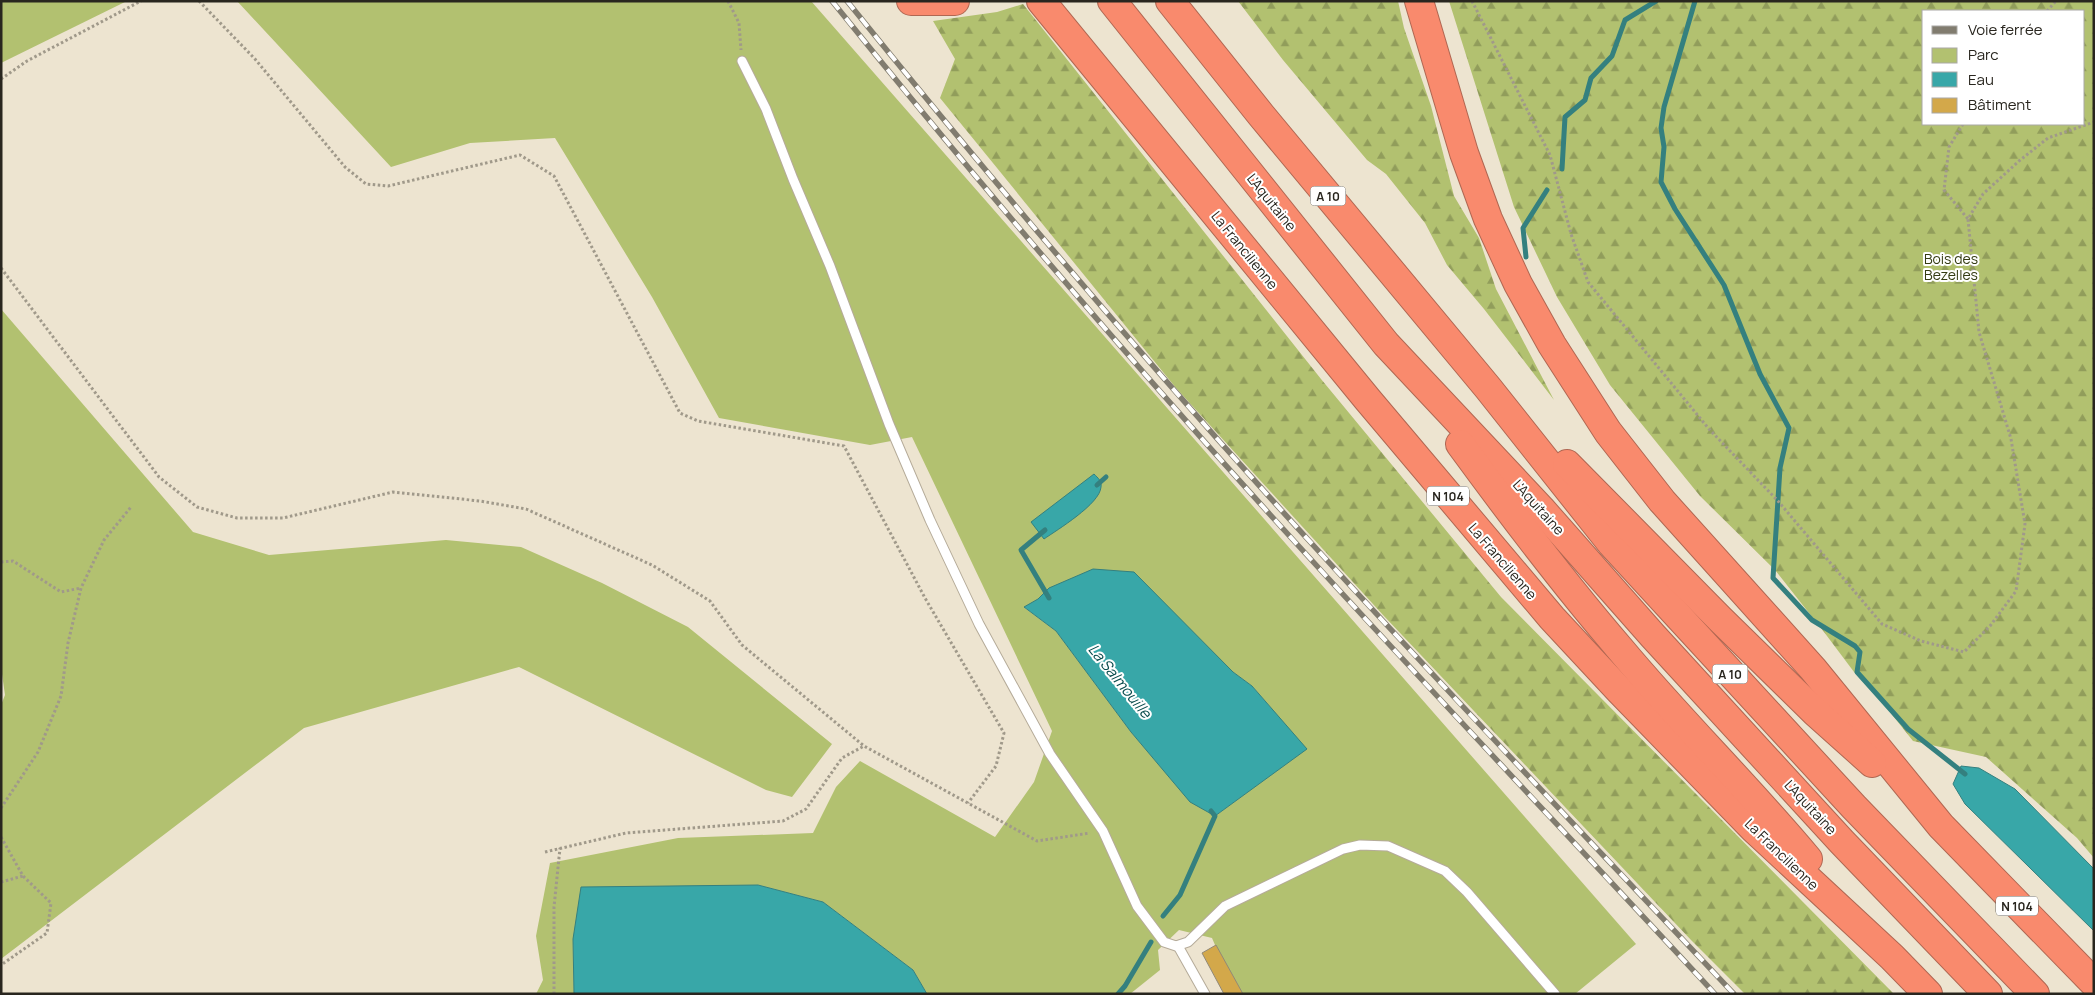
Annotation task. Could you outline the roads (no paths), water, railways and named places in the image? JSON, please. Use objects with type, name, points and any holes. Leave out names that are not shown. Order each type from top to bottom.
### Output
[{"type":"highway","points":[[910,1],[955,1]]},
{"type":"highway","name":"La Francilienne","points":[[1041,1],[1368,400],[1552,618],[1754,829],[1892,957],[1928,994]]},
{"type":"highway","name":"L'Aquitaine","points":[[1112,1],[1386,344],[1541,509],[1653,636],[1842,842],[1988,994]]},
{"type":"highway","name":"A 10","points":[[1170,1],[1268,123],[1488,388],[1611,543],[1854,807],[2035,994]]},
{"type":"highway","name":"N 104","points":[[1419,1],[1458,136],[1488,219],[1522,292],[1570,376],[1608,432],[1662,501],[1813,669],[1941,826],[2094,983]]},
{"type":"highway","points":[[1386,344],[1524,532],[1566,584],[1680,718],[1774,818],[1892,957]]},
{"type":"highway","points":[[1488,388],[1576,472],[1666,565],[1808,705],[1941,826]]},
{"type":"lane","points":[[742,61],[766,109],[830,266],[889,424],[930,520],[979,624],[1050,754],[1103,831],[1137,906],[1164,942],[1169,945],[1178,946],[1188,942],[1225,906],[1343,849],[1360,845],[1388,846],[1445,871],[1467,892],[1555,994]]},
{"type":"lane","points":[[1178,946],[1204,994]]},
{"type":"water","points":[[1094,474],[1099,480],[1101,487],[1094,501],[1077,516],[1044,539],[1031,522]]},
{"type":"water","points":[[1093,569],[1134,572],[1233,672],[1252,686],[1307,749],[1215,816],[1190,802],[1131,732],[1056,631],[1024,607],[1038,599],[1049,588]]},
{"type":"water","points":[[1961,766],[1979,768],[2015,789],[2094,869],[2094,931],[1965,804],[1953,784]]},
{"type":"water","points":[[758,885],[823,902],[913,970],[927,994],[574,994],[573,939],[581,887]]},
{"type":"waterway","name":"La Salmouille","points":[[1562,169],[1565,117],[1585,100],[1591,78],[1612,56],[1625,20],[1656,1]]},
{"type":"waterway","points":[[1695,1],[1664,107],[1661,128],[1664,147],[1661,182],[1675,209],[1724,285],[1760,374],[1789,428],[1780,468],[1773,578],[1812,620],[1855,646],[1860,652],[1857,672],[1908,729],[1965,774]]},
{"type":"waterway","name":"La Salmouille","points":[[1526,257],[1523,228],[1547,190]]},
{"type":"waterway","name":"La Salmouille","points":[[1097,485],[1106,477]]},
{"type":"waterway","name":"La Salmouille","points":[[1045,530],[1021,550],[1049,598]]},
{"type":"waterway","name":"La Salmouille","points":[[1163,916],[1180,895],[1215,816],[1211,811]]},
{"type":"waterway","name":"La Salmouille","points":[[1118,994],[1125,986],[1151,942]]},
{"type":"railway","points":[[832,1],[947,142],[1184,419],[1357,609],[1715,994]]},
{"type":"railway","points":[[847,1],[960,140],[1193,412],[1417,658],[1734,994]]},
{"type":"park label","name":"Bois des Bezelles","points":[[1951,266]]}]
